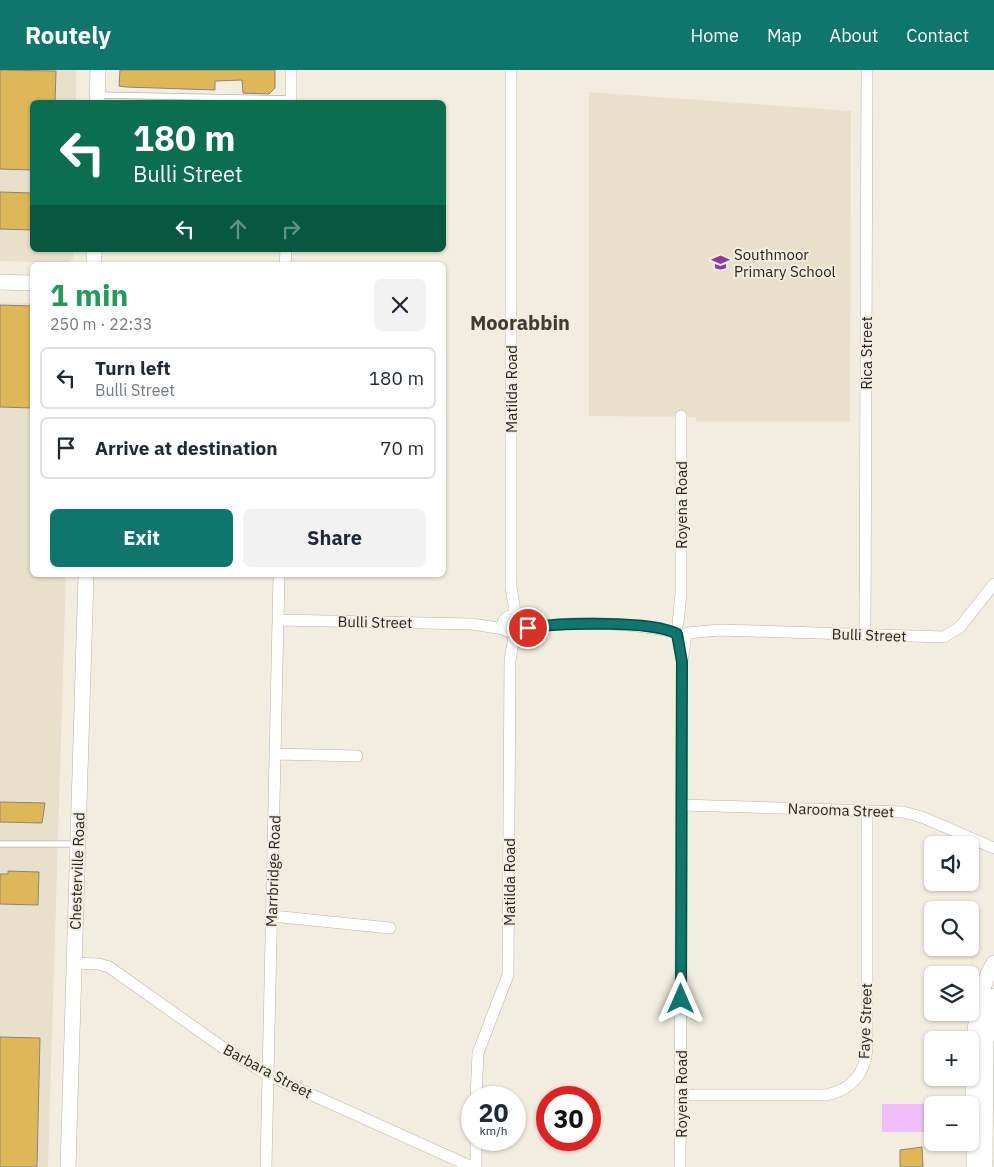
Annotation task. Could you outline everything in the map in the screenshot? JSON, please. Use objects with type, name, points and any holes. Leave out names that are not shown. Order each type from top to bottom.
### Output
[{"type":"main road","points":[[97,99],[98,70]]},
{"type":"main road","points":[[0,282],[30,283]]},
{"type":"main road","name":"Chesterville Road","points":[[68,1167],[86,577]]},
{"type":"main road","points":[[974,1167],[976,1028],[983,992],[994,963]]},
{"type":"main road","points":[[985,1167],[986,1042],[994,996]]},
{"type":"street","points":[[291,70],[291,100]]},
{"type":"street","name":"Matilda Road","points":[[477,1086],[478,1053],[508,975],[511,624],[511,70]]},
{"type":"street","name":"Rica Street","points":[[865,636],[867,70]]},
{"type":"street","name":"Royena Road","points":[[680,1167],[681,416]]},
{"type":"street","name":"Marrbridge Road","points":[[266,1167],[279,577]]},
{"type":"street","name":"Bulli Street","points":[[278,620],[646,627],[939,638],[949,636],[960,627],[994,584]]},
{"type":"street","points":[[276,754],[357,756]]},
{"type":"street","name":"Narooma Street","points":[[681,805],[912,814],[994,848]]},
{"type":"street","name":"Faye Street","points":[[680,1096],[826,1095],[848,1087],[860,1073],[867,1049],[867,811]]},
{"type":"street","points":[[272,916],[390,928]]},
{"type":"street","name":"Barbara Street","points":[[75,963],[100,964],[109,967],[222,1047],[268,1074],[474,1167]]},
{"type":"street","points":[[474,1167],[475,1151]]},
{"type":"lane","points":[[97,99],[194,100]]},
{"type":"lane","points":[[0,844],[78,844]]},
{"type":"shaded area","points":[[0,70],[76,70],[76,100],[30,100],[30,252],[74,252],[73,258],[69,262],[0,261]]},
{"type":"shaded area","name":"Southmoor Primary School","points":[[589,92],[851,111],[850,422],[697,422],[695,417],[589,416]]},
{"type":"shaded area","points":[[0,302],[30,303],[30,577],[66,577],[48,1167],[0,1167]]},
{"type":"shaded area","points":[[882,1104],[924,1104],[924,1132],[882,1132]]},
{"type":"building","points":[[0,70],[56,71],[55,100],[30,100],[30,170],[0,169]]},
{"type":"building","points":[[120,70],[275,70],[275,88],[269,94],[243,93],[242,80],[215,81],[215,90],[126,87],[119,86]]},
{"type":"building","points":[[0,192],[30,193],[30,230],[0,229]]},
{"type":"building","points":[[0,305],[30,306],[30,408],[0,407]]},
{"type":"building","points":[[0,802],[45,803],[42,823],[0,822]]},
{"type":"building","points":[[8,871],[39,872],[38,905],[0,904],[0,874],[8,874]]},
{"type":"building","points":[[0,1037],[40,1038],[37,1167],[0,1167]]},
{"type":"building","points":[[922,1147],[923,1167],[900,1167],[900,1150]]},
{"type":"place","name":"Southmoor Primary School","points":[[720,263]]},
{"type":"district","name":"Moorabbin","points":[[520,322]]},
{"type":"route","points":[[528,628],[545,625],[611,625],[646,627],[676,632],[677,634],[682,662],[681,999]]}]
